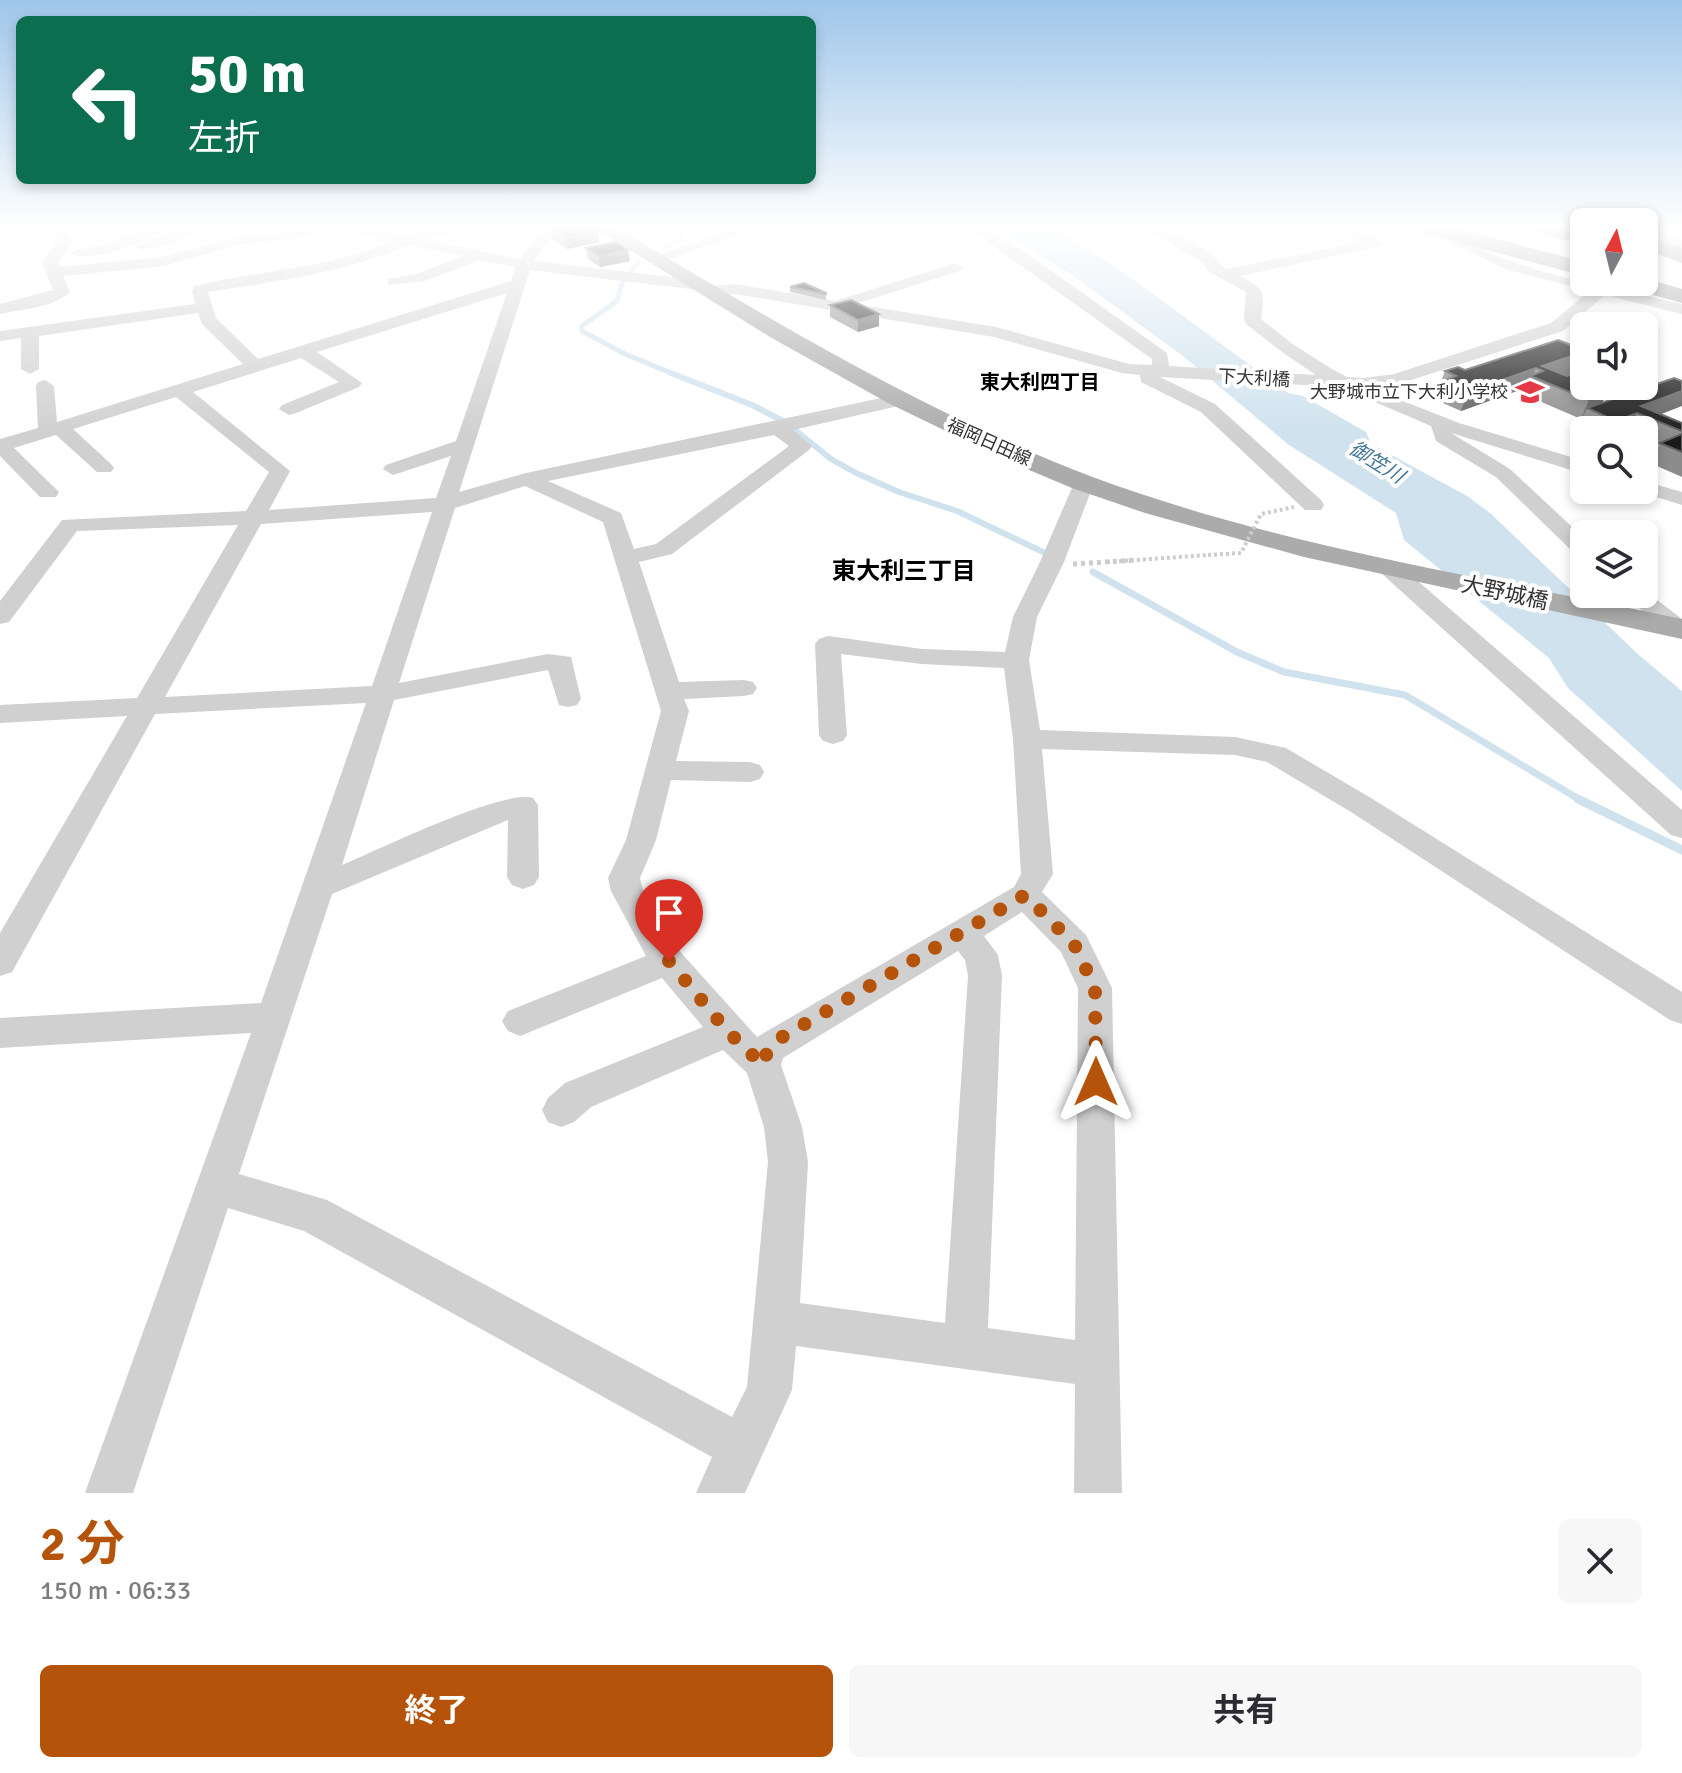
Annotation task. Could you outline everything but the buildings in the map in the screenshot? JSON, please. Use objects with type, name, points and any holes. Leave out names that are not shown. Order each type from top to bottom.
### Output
[{"type":"main road","name":"福岡日田線","points":[[720,297],[900,400],[1002,450],[1084,483],[1278,542],[1401,570]]},
{"type":"main road","name":"大野城橋","points":[[1401,570],[1570,597]]},
{"type":"main road","points":[[1640,608],[1681,629]]},
{"type":"street","points":[[0,309],[52,297]]},
{"type":"street","points":[[201,297],[208,320],[254,365]]},
{"type":"street","points":[[48,492],[0,446],[301,350],[455,297]]},
{"type":"street","points":[[109,1493],[319,887],[513,297]]},
{"type":"street","points":[[784,297],[996,332],[1128,369],[1208,408],[1303,506]]},
{"type":"street","points":[[837,305],[864,297]]},
{"type":"street","points":[[1078,297],[1161,357],[1169,373]]},
{"type":"street","points":[[1256,297],[1252,320],[1279,345],[1337,382],[1442,422],[1570,463]]},
{"type":"street","name":"下大利橋","points":[[1128,369],[1337,382],[1396,379],[1557,327],[1593,297]]},
{"type":"street","points":[[1633,297],[1682,309]]},
{"type":"street","points":[[0,336],[202,308]]},
{"type":"street","points":[[30,331],[30,369]]},
{"type":"street","points":[[289,409],[353,383],[301,350]]},
{"type":"street","points":[[45,386],[53,429],[104,468]]},
{"type":"street","points":[[0,963],[280,471],[178,389]]},
{"type":"street","points":[[0,617],[70,525],[313,515],[444,504],[526,479],[785,427],[900,400]]},
{"type":"street","points":[[1442,422],[1439,428],[1443,437],[1503,473],[1570,537]]},
{"type":"street","points":[[628,558],[664,549],[802,446],[785,427]]},
{"type":"street","points":[[393,469],[463,445]]},
{"type":"street","points":[[526,479],[613,518],[675,711],[662,770],[641,840],[624,878],[627,891],[669,961],[728,1032],[763,1065],[783,1127],[788,1162],[769,1390],[720,1493]]},
{"type":"street","points":[[763,1065],[768,1049],[779,1039],[1025,895],[1037,874],[1027,739],[1016,660],[1025,617],[1052,562],[1084,483]]},
{"type":"street","points":[[313,515],[325,490]]},
{"type":"street","points":[[1658,491],[1682,499]]},
{"type":"street","points":[[1401,570],[1682,827]]},
{"type":"street","points":[[833,735],[828,644],[921,657],[1016,660]]},
{"type":"street","points":[[0,714],[383,694],[548,662],[562,662],[568,699]]},
{"type":"street","points":[[668,691],[744,688]]},
{"type":"street","points":[[1027,739],[1235,746],[1276,755],[1361,805],[1682,1010]]},
{"type":"street","points":[[662,770],[750,772]]},
{"type":"street","points":[[319,887],[498,812],[523,805],[523,877]]},
{"type":"street","points":[[1025,895],[1074,944],[1095,988],[1098,1493]]},
{"type":"street","points":[[962,934],[981,955],[985,976],[965,1346]]},
{"type":"street","points":[[520,1021],[669,961]]},
{"type":"street","points":[[0,1033],[274,1017]]},
{"type":"street","points":[[561,1110],[578,1095],[728,1032]]},
{"type":"street","points":[[214,1186],[313,1214],[741,1447]]},
{"type":"street","points":[[777,1322],[1097,1365]]},
{"type":"path","points":[[1052,562],[1081,565],[1241,553],[1261,514],[1303,506]]},
{"type":"water","name":"御笠川","points":[[1102,297],[1157,297],[1288,393],[1303,396],[1366,432],[1371,444],[1467,496],[1490,513],[1570,589],[1570,608],[1590,608],[1682,691],[1682,791],[1568,688],[1549,658],[1404,540],[1396,513],[1289,445],[1183,356]]},
{"type":"waterway","points":[[618,297],[617,301],[582,326],[582,331],[625,354],[675,374]]},
{"type":"waterway","points":[[675,374],[752,405],[785,422],[831,459],[856,473],[899,492],[957,511],[1045,553]]},
{"type":"waterway","points":[[1093,572],[1237,652],[1284,672],[1405,695],[1582,801]]},
{"type":"waterway","points":[[1578,799],[1582,801]]},
{"type":"waterway","points":[[1582,801],[1682,850]]},
{"type":"place","name":"大野城市立下大利小学校","points":[[1530,392]]},
{"type":"district","name":"東大利四丁目","points":[[1040,382]]},
{"type":"district","name":"東大利三丁目","points":[[904,571]]},
{"type":"route","points":[[669,961],[728,1032],[763,1065],[768,1049],[779,1039],[1025,895],[1074,944],[1095,988],[1096,1082]]}]
